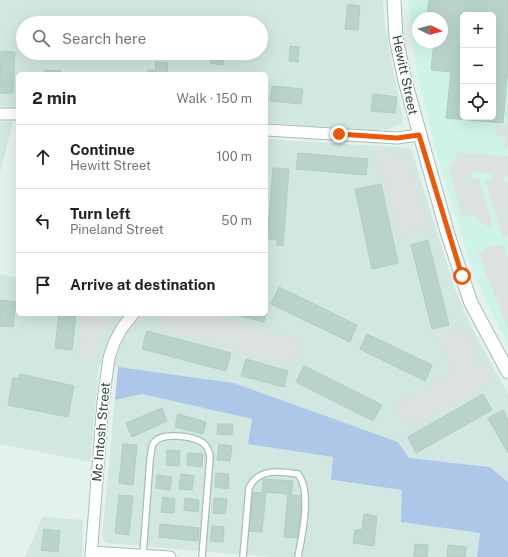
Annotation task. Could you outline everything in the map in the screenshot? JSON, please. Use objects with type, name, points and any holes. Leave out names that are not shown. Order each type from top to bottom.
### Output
[{"type":"street","name":"Hewitt Street","points":[[394,0],[396,38],[419,135],[448,235],[471,303],[508,372]]},
{"type":"street","points":[[0,114],[16,114]]},
{"type":"street","points":[[268,130],[397,138],[419,135]]},
{"type":"street","name":"Mc Intosh Street","points":[[91,554],[103,402],[109,358],[114,343],[122,328],[131,316]]},
{"type":"street","points":[[91,554],[170,557]]},
{"type":"lane","points":[[143,555],[150,460],[153,444],[158,439],[170,436],[192,438],[208,448],[210,457],[202,557]]},
{"type":"lane","points":[[243,557],[249,488],[253,480],[260,476],[280,471],[298,474],[304,484],[303,518],[298,557]]},
{"type":"shaded area","points":[[0,0],[383,0],[385,26],[403,119],[402,124],[390,129],[373,130],[268,123],[268,72],[16,72],[16,107],[0,106]]},
{"type":"shaded area","points":[[408,0],[508,0],[508,345],[485,299],[472,268],[435,148],[416,68],[414,48],[448,48],[448,12],[412,12],[412,34]]},
{"type":"shaded area","points":[[508,93],[508,148],[505,148],[505,137],[495,136],[496,125],[506,125]]},
{"type":"shaded area","points":[[0,121],[13,122],[0,174]]},
{"type":"shaded area","points":[[268,139],[411,148],[454,287],[471,326],[508,394],[508,482],[490,467],[409,458],[397,442],[234,383],[99,365],[90,462],[0,444],[0,274],[16,278],[16,316],[268,316]]},
{"type":"shaded area","points":[[385,152],[397,153],[401,157],[407,154],[423,209],[429,209],[432,216],[425,220],[427,227],[400,235],[377,154]]},
{"type":"shaded area","points":[[456,152],[508,156],[508,175],[503,178],[504,182],[508,182],[508,235],[503,237],[485,180],[492,178],[491,174],[473,172],[470,176],[472,179],[479,178],[493,226],[488,227],[471,215],[462,217],[448,165],[455,163]]},
{"type":"shaded area","points":[[503,245],[508,258],[508,329],[478,253],[486,247]]},
{"type":"shaded area","points":[[83,316],[95,316],[114,319],[110,326],[99,332],[96,361],[89,361],[88,355],[78,355]]},
{"type":"shaded area","points":[[158,316],[219,316],[301,340],[296,358],[291,358],[288,367],[160,329],[162,320]]},
{"type":"shaded area","points":[[462,326],[481,358],[474,362],[474,365],[478,368],[489,363],[493,370],[489,372],[493,381],[414,428],[409,420],[403,421],[394,406],[455,370],[438,342],[444,338],[444,334],[452,329],[453,331]]},
{"type":"shaded area","points":[[118,367],[234,383],[398,442],[409,458],[490,467],[508,482],[508,557],[477,557],[480,533],[401,522],[402,490],[331,480],[333,457],[248,444],[252,419],[142,394],[115,400]]},
{"type":"shaded area","points":[[142,394],[252,419],[248,444],[333,457],[331,481],[403,490],[401,522],[480,533],[477,557],[272,557],[106,543],[102,537],[115,400]]},
{"type":"shaded area","points":[[42,517],[83,520],[82,557],[25,557]]},
{"type":"building","points":[[429,0],[508,0],[508,68],[503,123],[469,120],[496,120],[496,12],[460,12],[460,119],[446,118],[451,72],[431,70],[433,48],[448,48],[448,12],[428,12]]},
{"type":"building","points":[[348,4],[360,6],[358,30],[345,29]]},
{"type":"building","points":[[290,46],[299,47],[298,62],[289,61]]},
{"type":"building","points":[[1,51],[15,52],[13,93],[0,93]]},
{"type":"building","points":[[210,60],[223,60],[223,65],[210,63]]},
{"type":"building","points":[[156,62],[168,63],[167,72],[148,72],[148,70],[155,71]]},
{"type":"building","points":[[45,70],[61,71],[61,72],[44,72]]},
{"type":"building","points":[[272,86],[303,89],[301,104],[270,101]]},
{"type":"building","points":[[373,94],[397,97],[395,113],[371,111]]},
{"type":"building","points":[[298,153],[368,159],[366,175],[296,169]]},
{"type":"building","points":[[273,168],[289,169],[283,246],[277,245],[277,240],[268,239]]},
{"type":"building","points":[[381,184],[398,263],[372,269],[355,189]]},
{"type":"building","points":[[428,240],[449,325],[432,329],[411,245]]},
{"type":"building","points":[[279,287],[357,325],[350,342],[271,304]]},
{"type":"building","points":[[0,300],[16,302],[13,327],[0,326]]},
{"type":"building","points":[[59,316],[76,316],[72,350],[55,348]]},
{"type":"building","points":[[240,316],[266,316],[264,322]]},
{"type":"building","points":[[147,331],[231,353],[226,371],[142,349]]},
{"type":"building","points":[[367,334],[432,365],[425,381],[360,349]]},
{"type":"building","points":[[246,359],[288,371],[284,387],[241,376]]},
{"type":"building","points":[[304,366],[382,405],[373,421],[296,382]]},
{"type":"building","points":[[20,374],[74,386],[68,417],[8,405],[13,378],[19,379]]},
{"type":"building","points":[[483,394],[492,410],[416,453],[408,437]]},
{"type":"building","points":[[162,408],[167,421],[132,437],[126,423]]},
{"type":"building","points":[[503,410],[508,420],[508,453],[488,418]]},
{"type":"building","points":[[178,414],[206,422],[203,434],[175,427]]},
{"type":"building","points":[[218,424],[233,424],[232,435],[217,434]]},
{"type":"building","points":[[123,444],[137,445],[133,485],[119,483]]},
{"type":"building","points":[[219,444],[232,446],[230,461],[217,460]]},
{"type":"building","points":[[167,450],[180,451],[179,466],[166,465]]},
{"type":"building","points":[[188,453],[203,454],[202,467],[187,465]]},
{"type":"building","points":[[216,473],[229,474],[228,489],[215,487]]},
{"type":"building","points":[[181,474],[194,476],[192,490],[179,489]]},
{"type":"building","points":[[157,475],[172,477],[170,490],[156,488]]},
{"type":"building","points":[[263,479],[293,481],[291,495],[302,496],[298,538],[284,537],[288,494],[266,492],[262,532],[249,531],[253,492],[262,493]]},
{"type":"building","points":[[119,495],[133,496],[129,535],[115,533]]},
{"type":"building","points":[[163,497],[175,499],[174,513],[161,512]]},
{"type":"building","points":[[185,498],[199,500],[198,512],[184,510]]},
{"type":"building","points":[[214,498],[227,499],[225,514],[213,513]]},
{"type":"building","points":[[364,514],[377,516],[374,546],[353,543],[355,530],[362,530]]},
{"type":"building","points":[[160,524],[199,528],[198,541],[159,537]]},
{"type":"building","points":[[212,526],[224,527],[223,542],[210,541]]},
{"type":"building","points":[[44,529],[60,531],[58,552],[41,550]]},
{"type":"building","points":[[415,544],[428,545],[427,557],[414,557]]},
{"type":"building","points":[[448,545],[466,547],[465,557],[447,557]]},
{"type":"route","points":[[339,134],[397,138],[419,135],[448,235],[462,276]]}]
